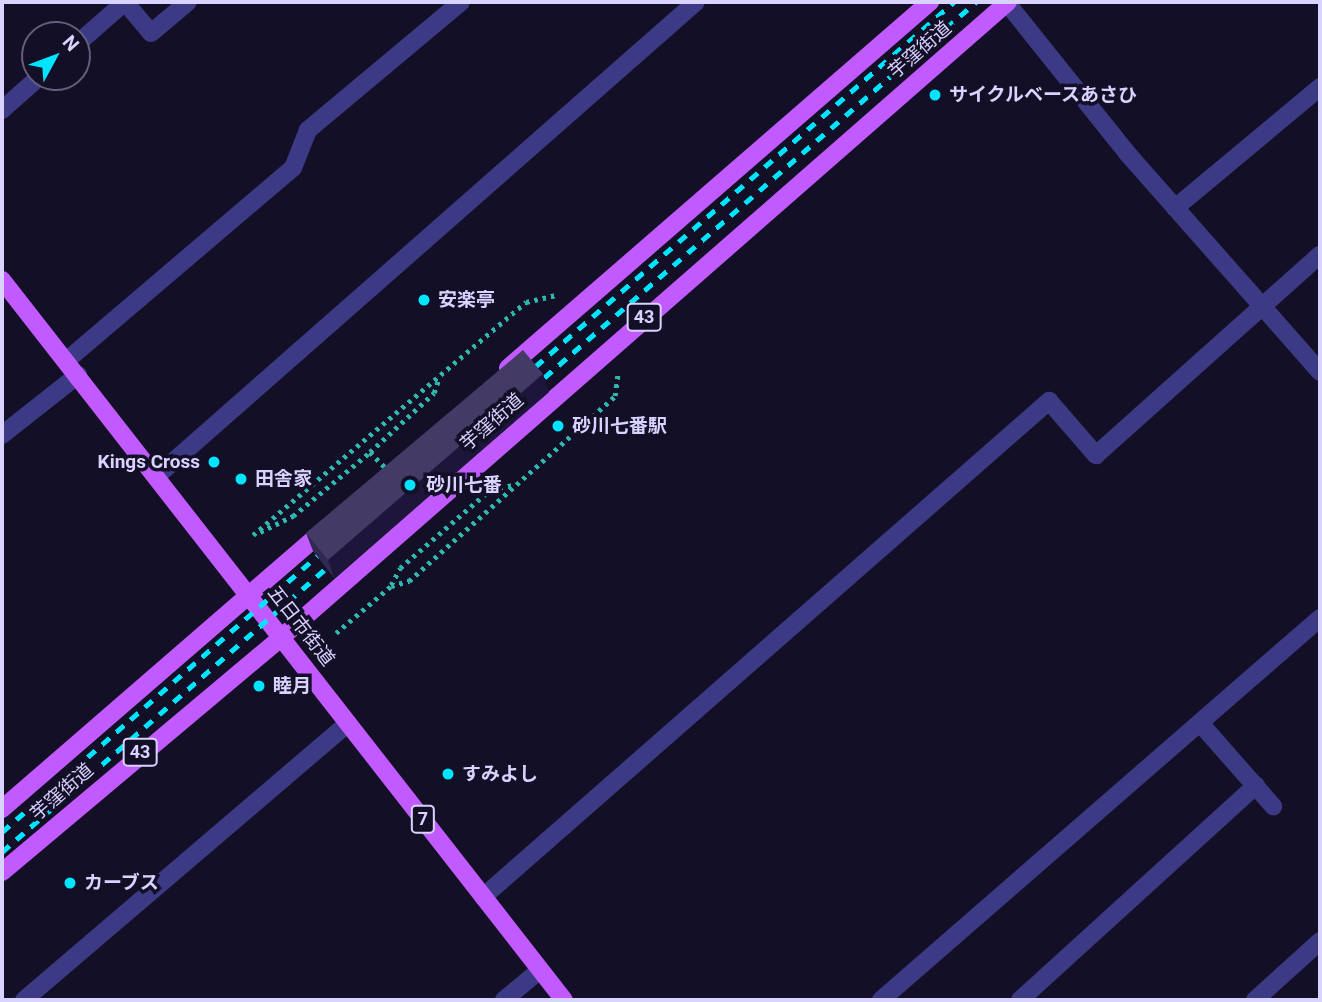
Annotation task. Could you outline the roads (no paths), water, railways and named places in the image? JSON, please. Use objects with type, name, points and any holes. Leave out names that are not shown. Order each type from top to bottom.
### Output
[{"type":"main road","name":"芋窪街道","points":[[489,385],[930,2]]},
{"type":"main road","name":"芋窪街道","points":[[2,872],[283,636],[1007,2]]},
{"type":"main road","name":"五日市街道","points":[[2,280],[158,475],[564,1000]]},
{"type":"main road","name":"芋窪街道","points":[[2,810],[343,513]]},
{"type":"street","points":[[91,31],[124,2],[151,33],[188,2]]},
{"type":"street","points":[[2,435],[293,168],[309,130],[461,2]]},
{"type":"street","points":[[158,475],[696,2]]},
{"type":"street","points":[[1007,2],[1175,208],[1320,372]]},
{"type":"street","points":[[1175,208],[1320,87]]},
{"type":"street","points":[[2,110],[23,91]]},
{"type":"street","points":[[483,897],[1049,401],[1096,455],[1320,255]]},
{"type":"street","points":[[881,1000],[1200,723],[1318,625]]},
{"type":"street","points":[[24,1000],[348,723]]},
{"type":"street","points":[[1200,723],[1273,806]]},
{"type":"street","points":[[1020,1000],[1256,785]]},
{"type":"street","points":[[1255,1000],[1320,941]]},
{"type":"street","points":[[504,1000],[540,970]]},
{"type":"railway","points":[[521,379],[954,2]]},
{"type":"railway","points":[[530,390],[976,2]]},
{"type":"railway","points":[[2,832],[331,544]]},
{"type":"railway","points":[[2,852],[340,556]]},
{"type":"place","name":"サイクルベースあさひ","points":[[935,95]]},
{"type":"place","name":"安楽亭","points":[[424,300]]},
{"type":"place","name":"砂川七番駅","points":[[558,426]]},
{"type":"place","name":"Kings Cross","points":[[214,462]]},
{"type":"place","name":"田舎家","points":[[241,479]]},
{"type":"place","name":"砂川七番","points":[[410,485]]},
{"type":"place","name":"睦月","points":[[259,686]]},
{"type":"place","name":"すみよし","points":[[448,774]]},
{"type":"place","name":"カーブス","points":[[70,883]]}]
